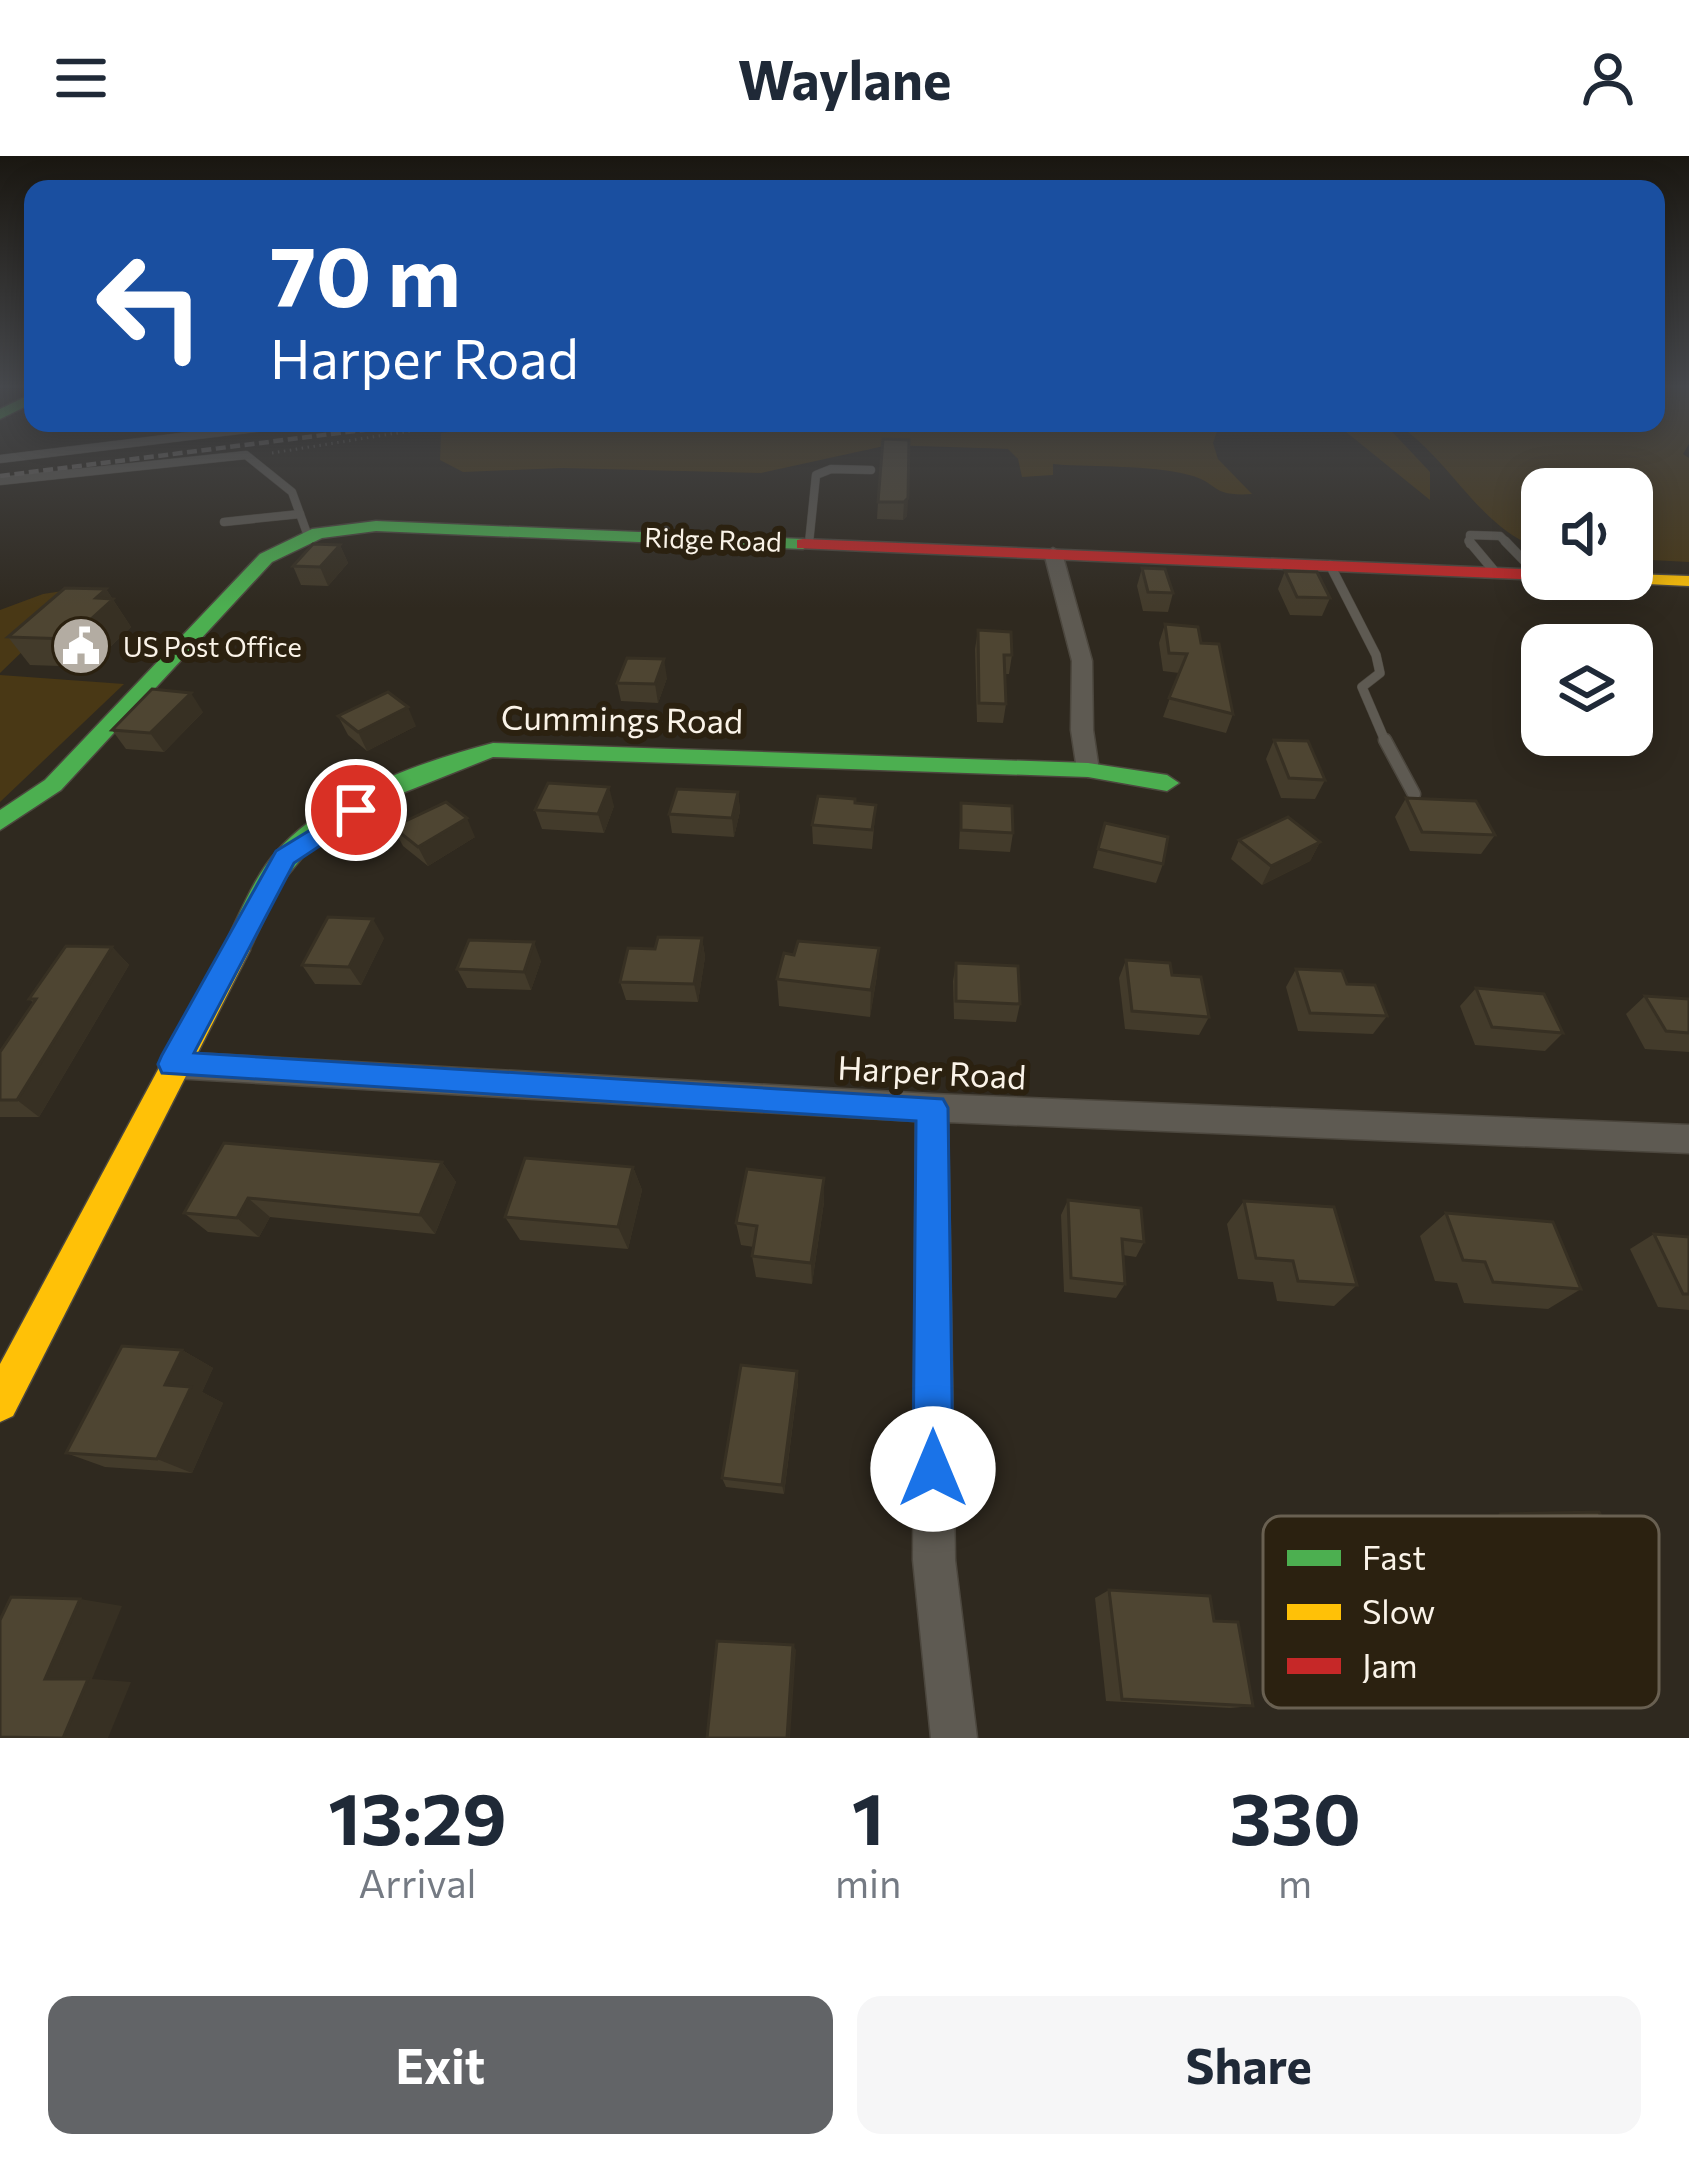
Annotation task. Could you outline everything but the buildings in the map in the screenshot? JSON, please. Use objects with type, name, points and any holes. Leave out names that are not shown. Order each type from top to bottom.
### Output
[{"type":"street","name":"Ridge Road","points":[[0,822],[53,785],[266,558],[304,525],[1521,573]]},
{"type":"street","points":[[1053,553],[1082,661],[1082,730],[1088,770]]},
{"type":"street","points":[[1653,579],[1689,581]]},
{"type":"street","name":"Cummings Road","points":[[0,1402],[285,857],[344,817],[420,777],[487,751],[568,748],[1088,770],[1167,783]]},
{"type":"street","name":"Harper Road","points":[[173,1064],[932,1108],[1689,1138]]},
{"type":"street","points":[[932,1108],[934,1560],[954,1738]]},
{"type":"lane","points":[[0,481],[189,461]]},
{"type":"lane","points":[[224,522],[304,525],[292,492],[256,461]]},
{"type":"lane","points":[[809,543],[817,476],[831,469],[871,470]]},
{"type":"lane","points":[[1495,572],[1469,543],[1469,535],[1500,536],[1521,556]]},
{"type":"lane","points":[[1330,565],[1376,655],[1380,674],[1362,687],[1370,712],[1414,794]]},
{"type":"shaded area","points":[[442,461],[817,461],[761,473],[562,468],[463,472]]},
{"type":"shaded area","points":[[1018,461],[1220,461],[1252,494],[1228,493],[1189,475],[1139,468],[1053,464],[1053,475],[1022,477]]},
{"type":"shaded area","points":[[1382,461],[1420,461],[1430,472],[1430,500]]},
{"type":"shaded area","points":[[1438,461],[1689,461],[1689,562],[1653,560],[1653,468],[1521,468],[1521,540],[1500,526]]},
{"type":"shaded area","points":[[89,587],[0,673],[0,610],[43,594]]},
{"type":"shaded area","points":[[0,675],[124,684],[0,802]]},
{"type":"railway","points":[[0,476],[120,461]]},
{"type":"traffic: fast","points":[[0,822],[53,785],[266,558],[318,533],[376,526],[803,544]]},
{"type":"traffic: fast","points":[[236,950],[271,879],[301,842],[382,793],[493,750],[1088,770],[1167,783]]},
{"type":"traffic: slow","points":[[1653,580],[1689,581]]},
{"type":"traffic: slow","points":[[0,1403],[236,950]]},
{"type":"traffic: jam","points":[[803,544],[1521,574]]},
{"type":"place","name":"US Post Office","points":[[81,646]]},
{"type":"route","points":[[356,810],[285,857],[173,1064],[932,1108],[933,1469]]}]
